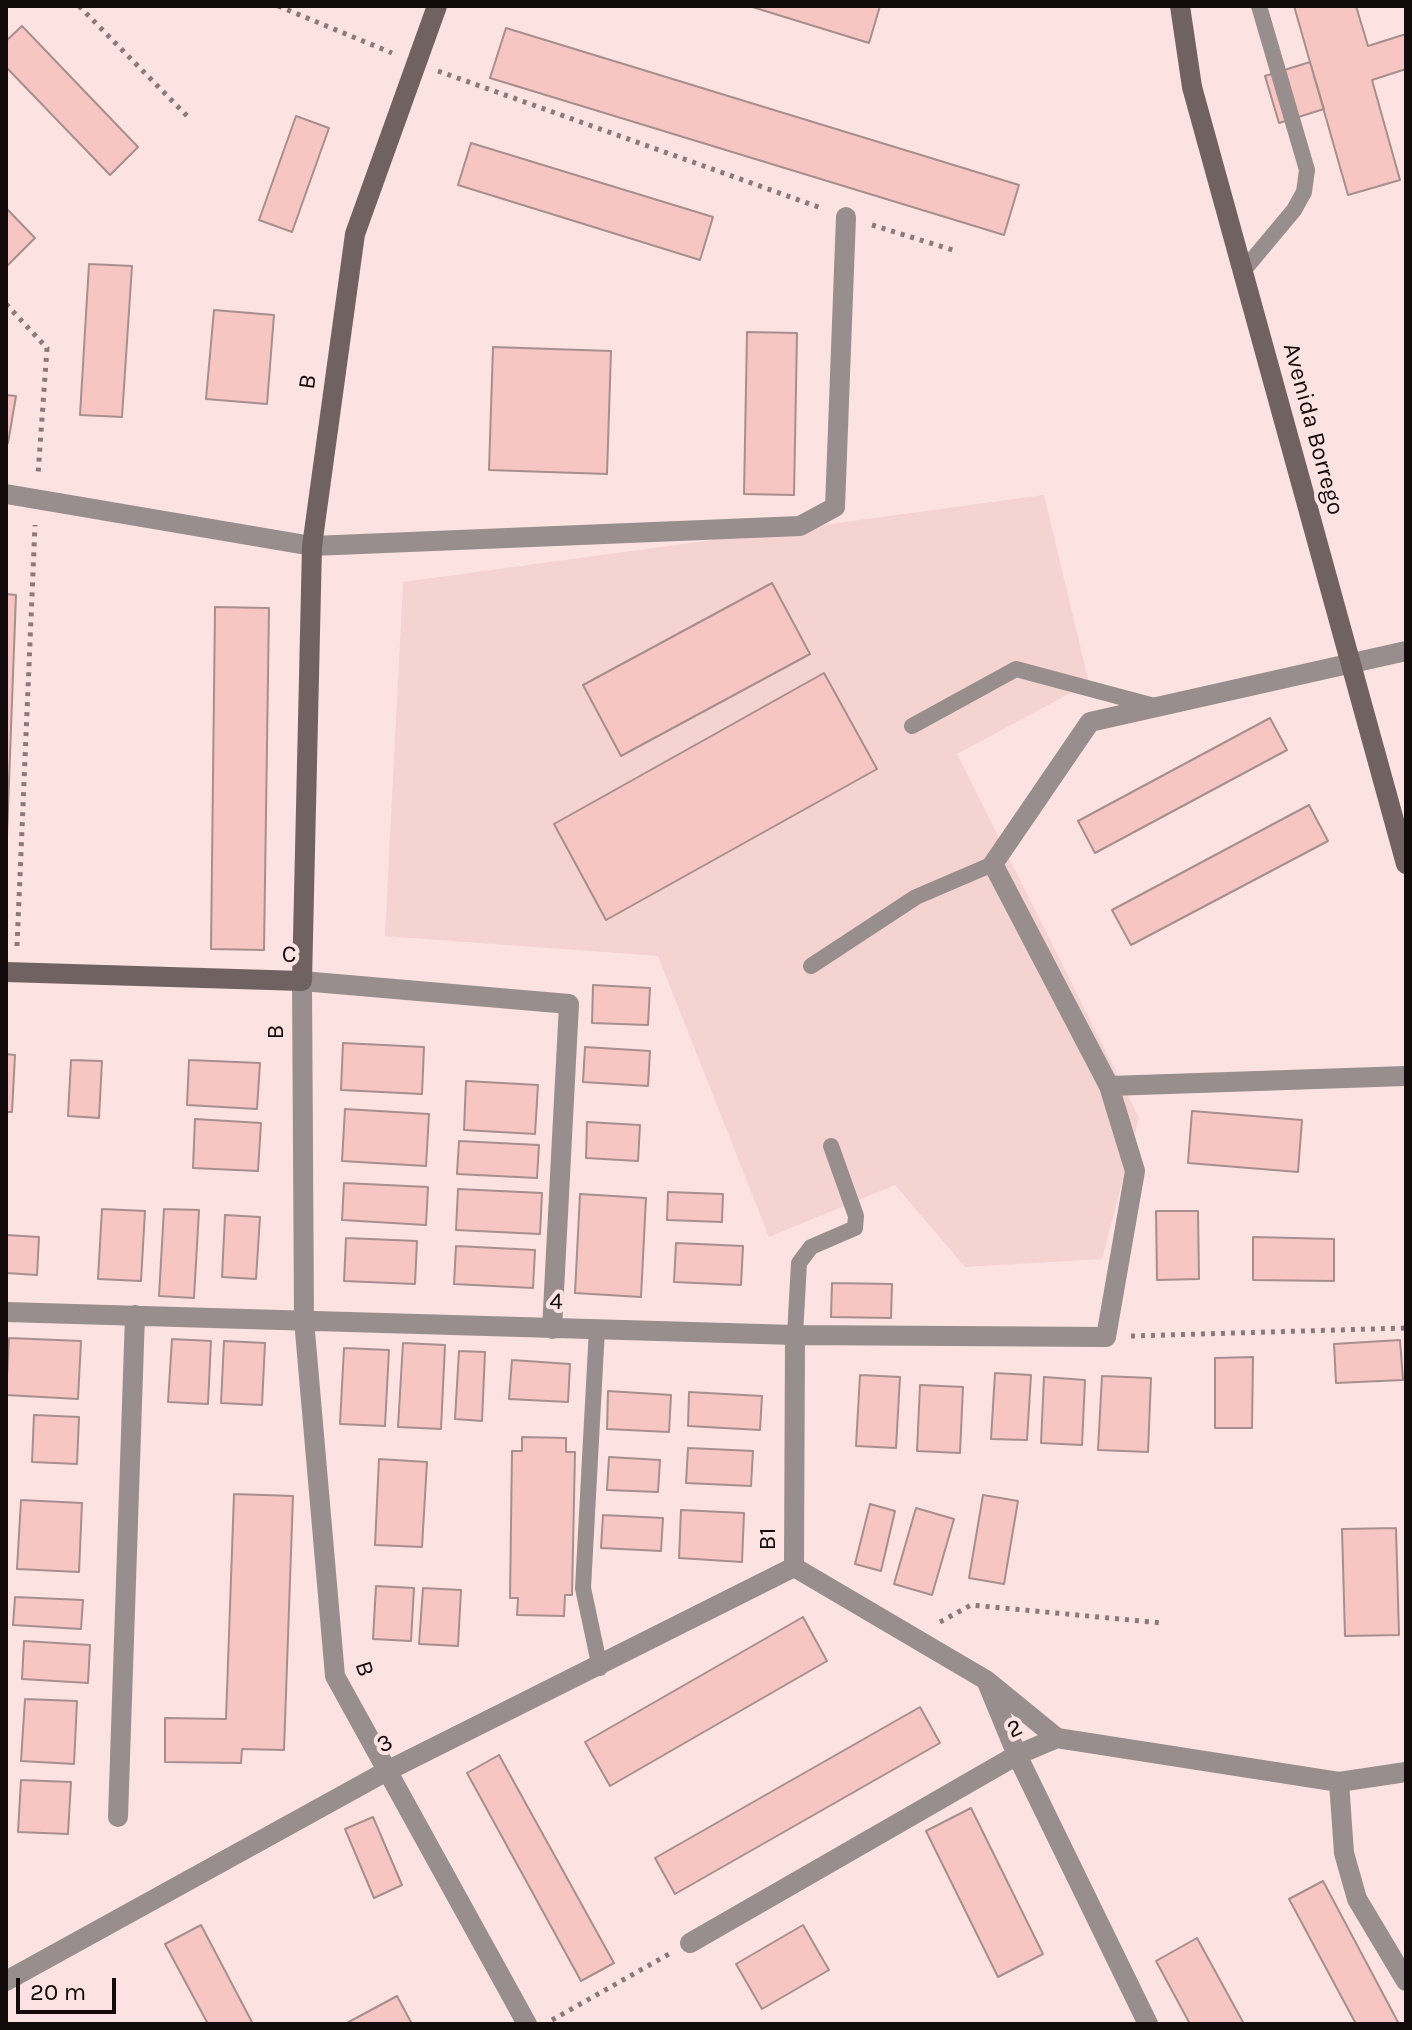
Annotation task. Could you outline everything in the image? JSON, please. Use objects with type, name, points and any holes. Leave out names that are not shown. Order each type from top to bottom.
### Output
[{"type":"street","name":"B","points":[[437,6],[419,64],[355,234],[312,546],[302,981],[304,1320],[335,1676],[385,1772],[527,2024]]},
{"type":"street","name":"Avenida Borrego","points":[[1180,6],[1192,87],[1406,864]]},
{"type":"street","points":[[6,494],[312,546],[800,526],[835,507],[846,217]]},
{"type":"street","points":[[1106,1337],[1135,1171],[1109,1086],[993,864],[1090,722],[1406,651]]},
{"type":"street","name":"C","points":[[11,972],[302,981],[569,1004],[552,1329]]},
{"type":"street","points":[[1109,1086],[1406,1076]]},
{"type":"street","name":"4","points":[[6,1312],[795,1335],[1106,1337]]},
{"type":"street","points":[[118,1817],[135,1315]]},
{"type":"street","name":"B1","points":[[795,1335],[794,1567],[986,1680],[1057,1738]]},
{"type":"street","name":"3","points":[[6,1981],[385,1772],[600,1668],[794,1567]]},
{"type":"street","points":[[986,1680],[1017,1755],[1148,2024]]},
{"type":"street","name":"2","points":[[690,1943],[1017,1755],[1057,1738],[1339,1782],[1406,1772]]},
{"type":"street","points":[[1339,1782],[1344,1853],[1357,1899],[1406,1981]]},
{"type":"lane","points":[[1243,271],[1294,210],[1304,192],[1307,170],[1259,6]]},
{"type":"lane","points":[[912,726],[1016,669],[1159,707]]},
{"type":"lane","points":[[811,966],[916,897],[993,864]]},
{"type":"lane","points":[[795,1335],[799,1263],[811,1247],[855,1228],[856,1216],[831,1146]]},
{"type":"lane","points":[[597,1329],[583,1588],[600,1668]]},
{"type":"path","points":[[79,6],[190,119]]},
{"type":"path","points":[[278,6],[419,64],[846,217],[956,251]]},
{"type":"path","points":[[6,304],[47,348],[11,972]]},
{"type":"path","points":[[1106,1337],[1406,1328]]},
{"type":"path","points":[[912,1637],[971,1605],[1162,1623]]},
{"type":"path","points":[[544,2024],[690,1943]]},
{"type":"shaded area","points":[[1044,495],[1089,683],[957,754],[1139,1118],[1102,1259],[965,1267],[895,1185],[769,1237],[658,956],[385,936],[403,582]]},
{"type":"building","points":[[749,6],[880,6],[869,43]]},
{"type":"building","points":[[1294,6],[1356,6],[1368,46],[1406,34],[1406,69],[1372,80],[1400,180],[1348,195]]},
{"type":"building","points":[[22,26],[138,147],[110,175],[6,67],[6,41]]},
{"type":"building","points":[[506,28],[1019,185],[1004,235],[490,78]]},
{"type":"building","points":[[1310,62],[1324,109],[1279,123],[1265,76]]},
{"type":"building","points":[[296,116],[329,128],[292,232],[259,220]]},
{"type":"building","points":[[471,143],[713,217],[700,260],[458,185]]},
{"type":"building","points":[[6,208],[35,238],[6,267]]},
{"type":"building","points":[[89,264],[132,266],[122,417],[80,415]]},
{"type":"building","points":[[214,310],[274,315],[267,404],[206,399]]},
{"type":"building","points":[[747,332],[797,333],[794,495],[744,494]]},
{"type":"building","points":[[493,347],[611,351],[607,474],[489,470]]},
{"type":"building","points":[[6,395],[16,396],[8,443],[6,443]]},
{"type":"building","points":[[772,583],[810,654],[621,756],[583,685]]},
{"type":"building","points":[[6,594],[16,595],[6,862]]},
{"type":"building","points":[[215,607],[269,608],[264,950],[211,949]]},
{"type":"building","points":[[824,673],[877,769],[606,920],[554,824]]},
{"type":"building","points":[[1270,718],[1287,750],[1095,853],[1078,821]]},
{"type":"building","points":[[1309,805],[1328,841],[1131,945],[1112,910]]},
{"type":"building","points":[[593,985],[650,988],[648,1025],[592,1023]]},
{"type":"building","points":[[343,1043],[424,1047],[422,1094],[341,1090]]},
{"type":"building","points":[[585,1047],[650,1051],[648,1086],[583,1082]]},
{"type":"building","points":[[6,1054],[15,1055],[12,1112],[6,1112]]},
{"type":"building","points":[[71,1060],[102,1061],[99,1118],[68,1116]]},
{"type":"building","points":[[189,1060],[260,1063],[257,1109],[187,1105]]},
{"type":"building","points":[[466,1081],[538,1085],[535,1134],[464,1130]]},
{"type":"building","points":[[345,1109],[429,1114],[426,1166],[342,1161]]},
{"type":"building","points":[[1192,1111],[1302,1120],[1298,1172],[1188,1163]]},
{"type":"building","points":[[195,1119],[261,1123],[258,1171],[193,1168]]},
{"type":"building","points":[[587,1122],[640,1125],[638,1161],[586,1158]]},
{"type":"building","points":[[459,1141],[539,1145],[537,1178],[457,1174]]},
{"type":"building","points":[[344,1183],[428,1187],[426,1225],[342,1220]]},
{"type":"building","points":[[458,1189],[542,1193],[540,1234],[456,1230]]},
{"type":"building","points":[[668,1192],[723,1194],[722,1222],[667,1220]]},
{"type":"building","points":[[580,1194],[646,1198],[641,1297],[575,1293]]},
{"type":"building","points":[[102,1209],[145,1211],[141,1281],[98,1279]]},
{"type":"building","points":[[164,1209],[199,1210],[194,1298],[159,1296]]},
{"type":"building","points":[[1156,1211],[1198,1211],[1199,1279],[1157,1280]]},
{"type":"building","points":[[225,1215],[260,1217],[256,1279],[222,1277]]},
{"type":"building","points":[[6,1235],[39,1237],[37,1275],[6,1273]]},
{"type":"building","points":[[1253,1237],[1334,1239],[1334,1281],[1253,1280]]},
{"type":"building","points":[[346,1238],[417,1241],[415,1284],[344,1281]]},
{"type":"building","points":[[676,1243],[743,1246],[741,1285],[674,1282]]},
{"type":"building","points":[[456,1246],[535,1250],[533,1288],[454,1284]]},
{"type":"building","points":[[832,1283],[892,1284],[891,1318],[831,1317]]},
{"type":"building","points":[[9,1338],[81,1341],[78,1399],[6,1395]]},
{"type":"building","points":[[172,1339],[211,1341],[208,1404],[168,1402]]},
{"type":"building","points":[[1400,1340],[1403,1380],[1336,1383],[1334,1344]]},
{"type":"building","points":[[224,1341],[265,1343],[262,1405],[221,1403]]},
{"type":"building","points":[[403,1343],[445,1345],[441,1429],[398,1427]]},
{"type":"building","points":[[344,1348],[389,1350],[385,1426],[340,1424]]},
{"type":"building","points":[[459,1351],[485,1352],[482,1421],[455,1419]]},
{"type":"building","points":[[1253,1357],[1252,1428],[1215,1428],[1215,1358]]},
{"type":"building","points":[[512,1360],[570,1364],[568,1402],[509,1399]]},
{"type":"building","points":[[995,1373],[1031,1375],[1027,1440],[991,1439]]},
{"type":"building","points":[[860,1375],[900,1377],[896,1448],[856,1446]]},
{"type":"building","points":[[1102,1376],[1151,1378],[1148,1452],[1098,1450]]},
{"type":"building","points":[[1044,1377],[1085,1380],[1082,1445],[1041,1443]]},
{"type":"building","points":[[920,1385],[963,1387],[960,1453],[917,1451]]},
{"type":"building","points":[[608,1391],[671,1395],[669,1432],[607,1429]]},
{"type":"building","points":[[689,1392],[762,1396],[760,1430],[688,1426]]},
{"type":"building","points":[[34,1415],[79,1417],[77,1464],[32,1462]]},
{"type":"building","points":[[522,1437],[566,1438],[566,1452],[575,1452],[572,1595],[565,1595],[564,1616],[517,1615],[518,1598],[510,1598],[512,1451],[522,1451]]},
{"type":"building","points":[[688,1448],[753,1451],[751,1486],[686,1483]]},
{"type":"building","points":[[609,1457],[660,1460],[658,1492],[607,1490]]},
{"type":"building","points":[[379,1459],[427,1462],[422,1547],[375,1545]]},
{"type":"building","points":[[234,1494],[293,1496],[284,1750],[242,1749],[241,1763],[165,1762],[165,1718],[226,1719]]},
{"type":"building","points":[[983,1495],[1018,1501],[1004,1584],[969,1578]]},
{"type":"building","points":[[21,1500],[82,1503],[79,1572],[17,1569]]},
{"type":"building","points":[[870,1504],[895,1511],[881,1571],[855,1564]]},
{"type":"building","points":[[916,1508],[954,1519],[932,1595],[894,1584]]},
{"type":"building","points":[[681,1510],[744,1513],[742,1562],[679,1558]]},
{"type":"building","points":[[603,1515],[663,1518],[661,1551],[601,1548]]},
{"type":"building","points":[[1396,1528],[1399,1635],[1345,1636],[1342,1529]]},
{"type":"building","points":[[376,1586],[414,1588],[411,1641],[373,1639]]},
{"type":"building","points":[[423,1588],[461,1590],[458,1646],[419,1644]]},
{"type":"building","points":[[15,1597],[83,1600],[81,1629],[13,1625]]},
{"type":"building","points":[[803,1617],[827,1661],[610,1786],[585,1742]]},
{"type":"building","points":[[24,1641],[90,1645],[88,1683],[22,1679]]},
{"type":"building","points":[[25,1699],[77,1701],[74,1764],[21,1761]]},
{"type":"building","points":[[920,1707],[940,1743],[675,1894],[655,1858]]},
{"type":"building","points":[[499,1755],[614,1963],[581,1981],[467,1773]]},
{"type":"building","points":[[21,1780],[71,1782],[68,1834],[18,1832]]},
{"type":"building","points":[[971,1808],[1043,1954],[998,1977],[926,1831]]},
{"type":"building","points":[[373,1817],[402,1885],[374,1898],[345,1829]]},
{"type":"building","points":[[1323,1881],[1399,2024],[1356,2024],[1289,1899]]},
{"type":"building","points":[[201,1925],[253,2024],[208,2024],[165,1944]]},
{"type":"building","points":[[803,1925],[829,1970],[762,2009],[736,1964]]},
{"type":"building","points":[[1197,1938],[1244,2024],[1190,2024],[1156,1961]]},
{"type":"building","points":[[397,1996],[412,2024],[345,2024]]}]
